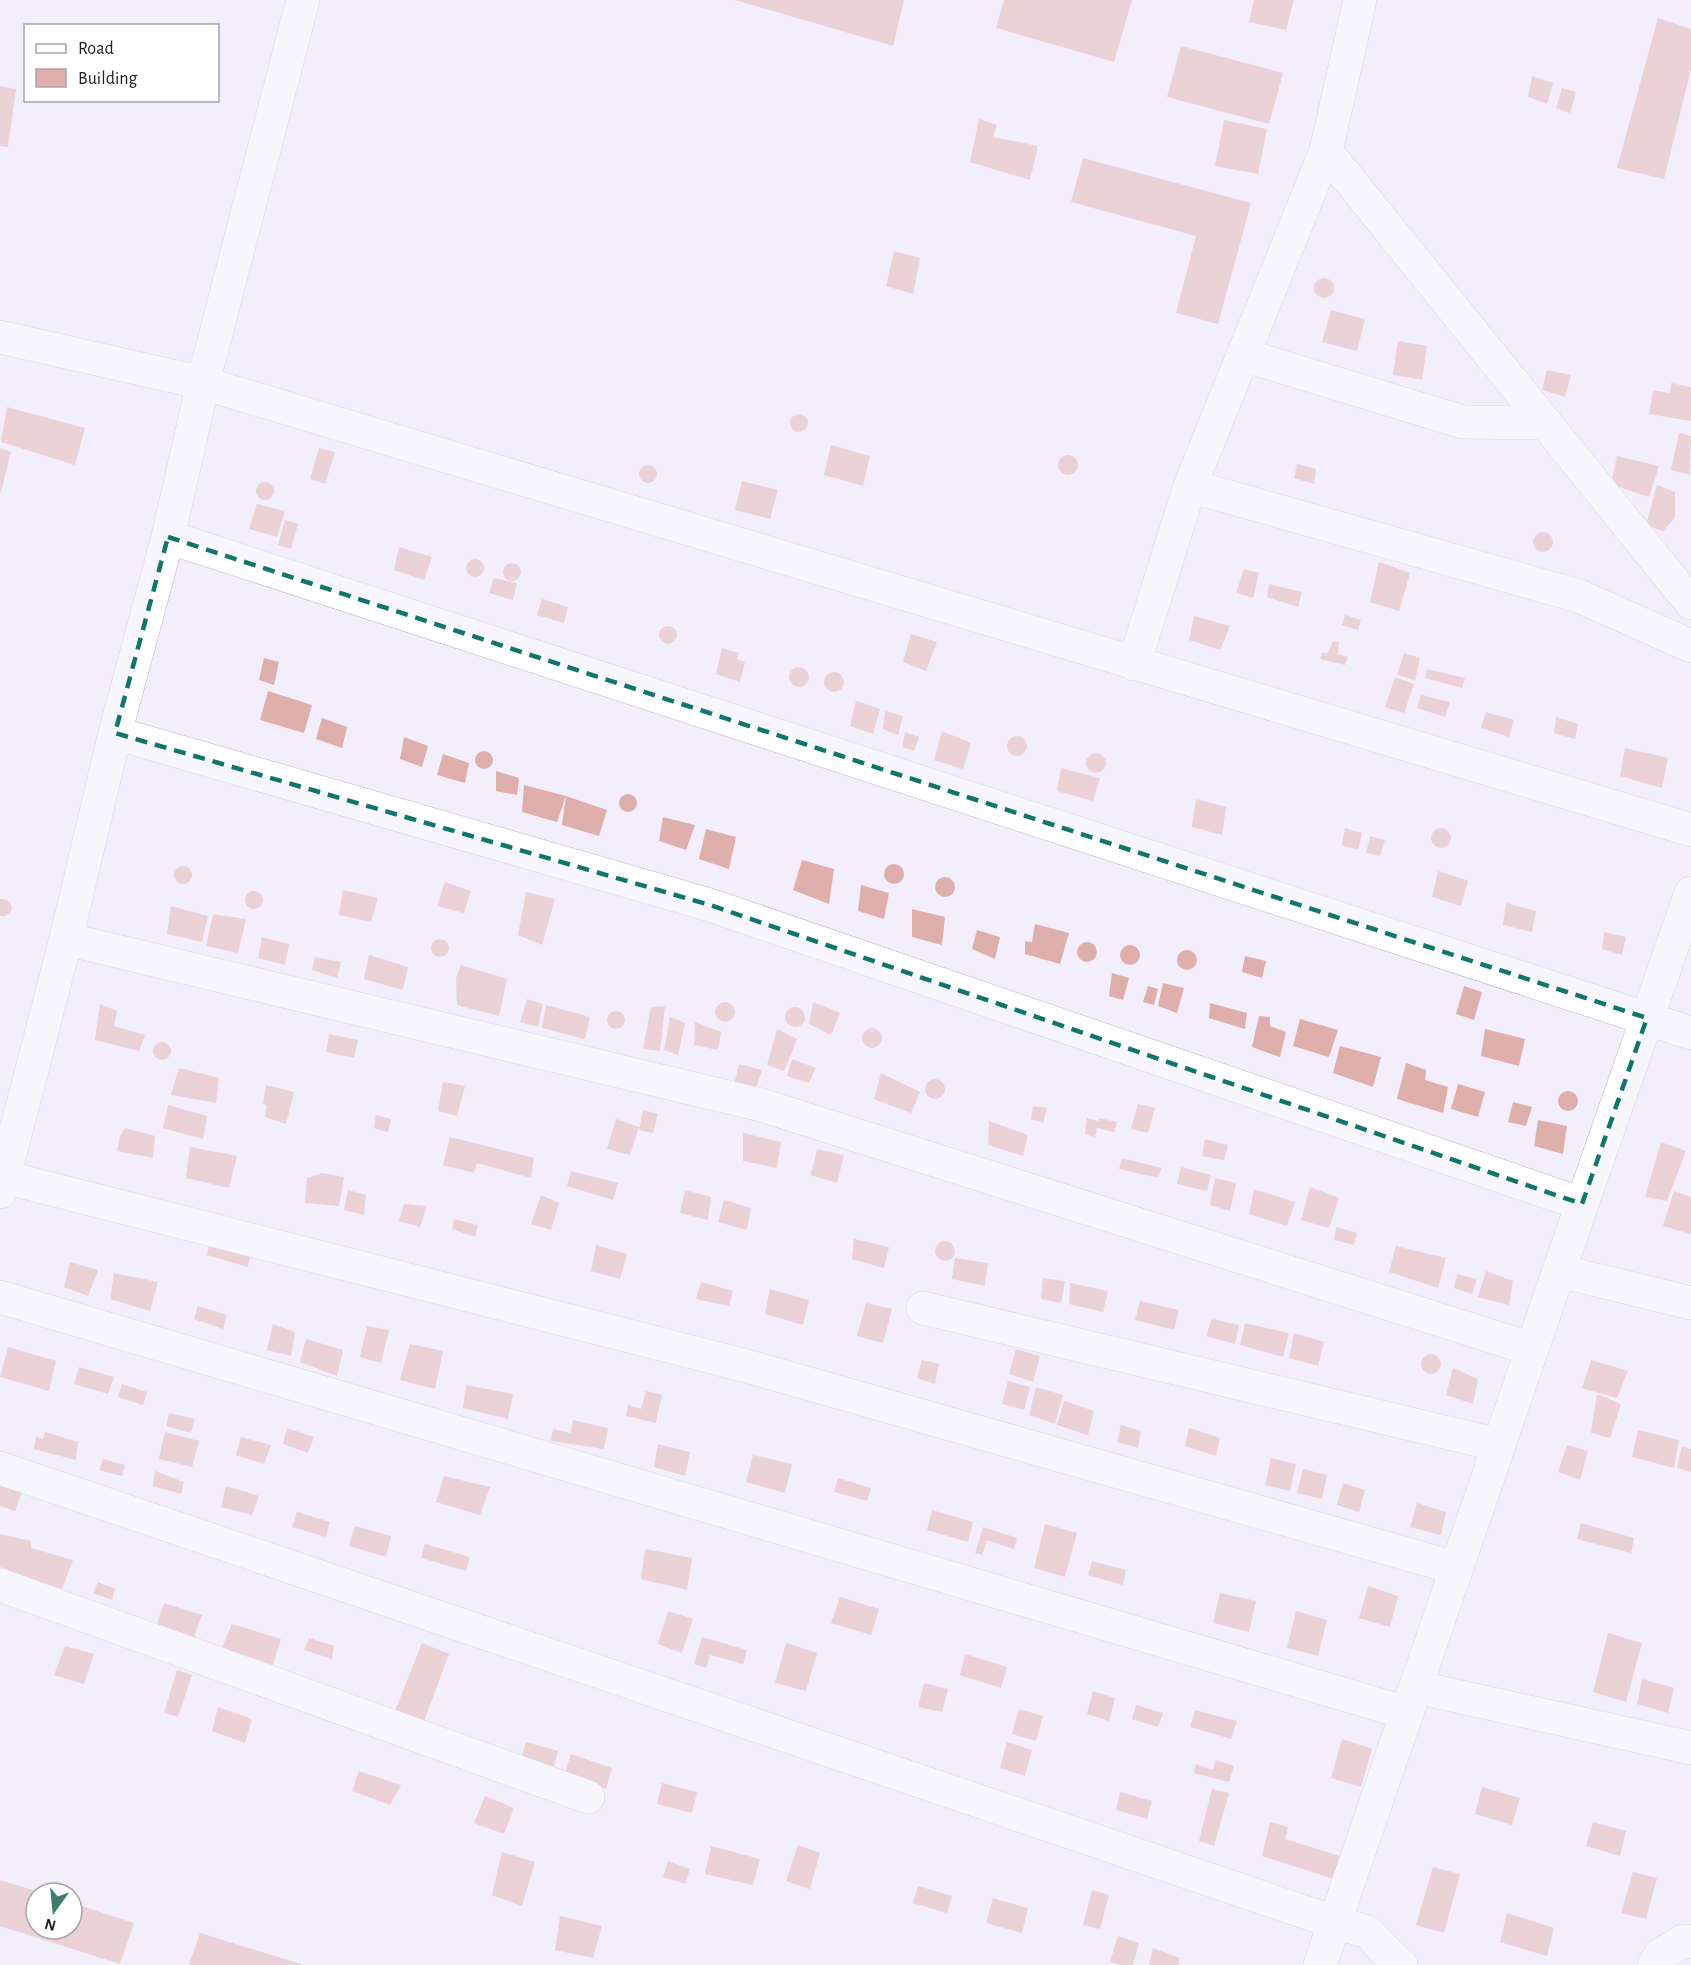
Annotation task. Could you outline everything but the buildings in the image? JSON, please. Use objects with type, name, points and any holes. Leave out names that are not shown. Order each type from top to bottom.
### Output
[{"type":"street","points":[[303,0],[203,383],[168,537],[115,733],[66,939],[2,1185],[743,1365],[1456,1568]]},
{"type":"street","points":[[1134,664],[1190,486],[1326,151],[1360,0]]},
{"type":"street","points":[[1326,151],[1691,603]]},
{"type":"street","points":[[0,338],[203,383],[1691,830]]},
{"type":"street","points":[[1243,356],[1463,422],[1545,423]]},
{"type":"street","points":[[1190,486],[1579,597],[1691,646]]},
{"type":"street","points":[[168,537],[1691,1033]]},
{"type":"street","points":[[115,733],[710,905],[1582,1204]]},
{"type":"street","points":[[1320,1965],[1691,893]]},
{"type":"street","points":[[66,939],[761,1105],[1532,1349]]},
{"type":"street","points":[[1559,1272],[1691,1303]]},
{"type":"street","points":[[0,1297],[1411,1700],[1691,1748]]},
{"type":"street","points":[[923,1308],[1499,1445]]},
{"type":"street","points":[[0,1468],[1368,1932],[1401,1965]]},
{"type":"street","points":[[0,1585],[588,1797]]},
{"type":"street","points":[[1654,1965],[1660,1954],[1683,1941],[1691,1942]]},
{"type":"highlighted area","points":[[168,537],[1647,1018],[1582,1204],[710,905],[115,733]]}]
